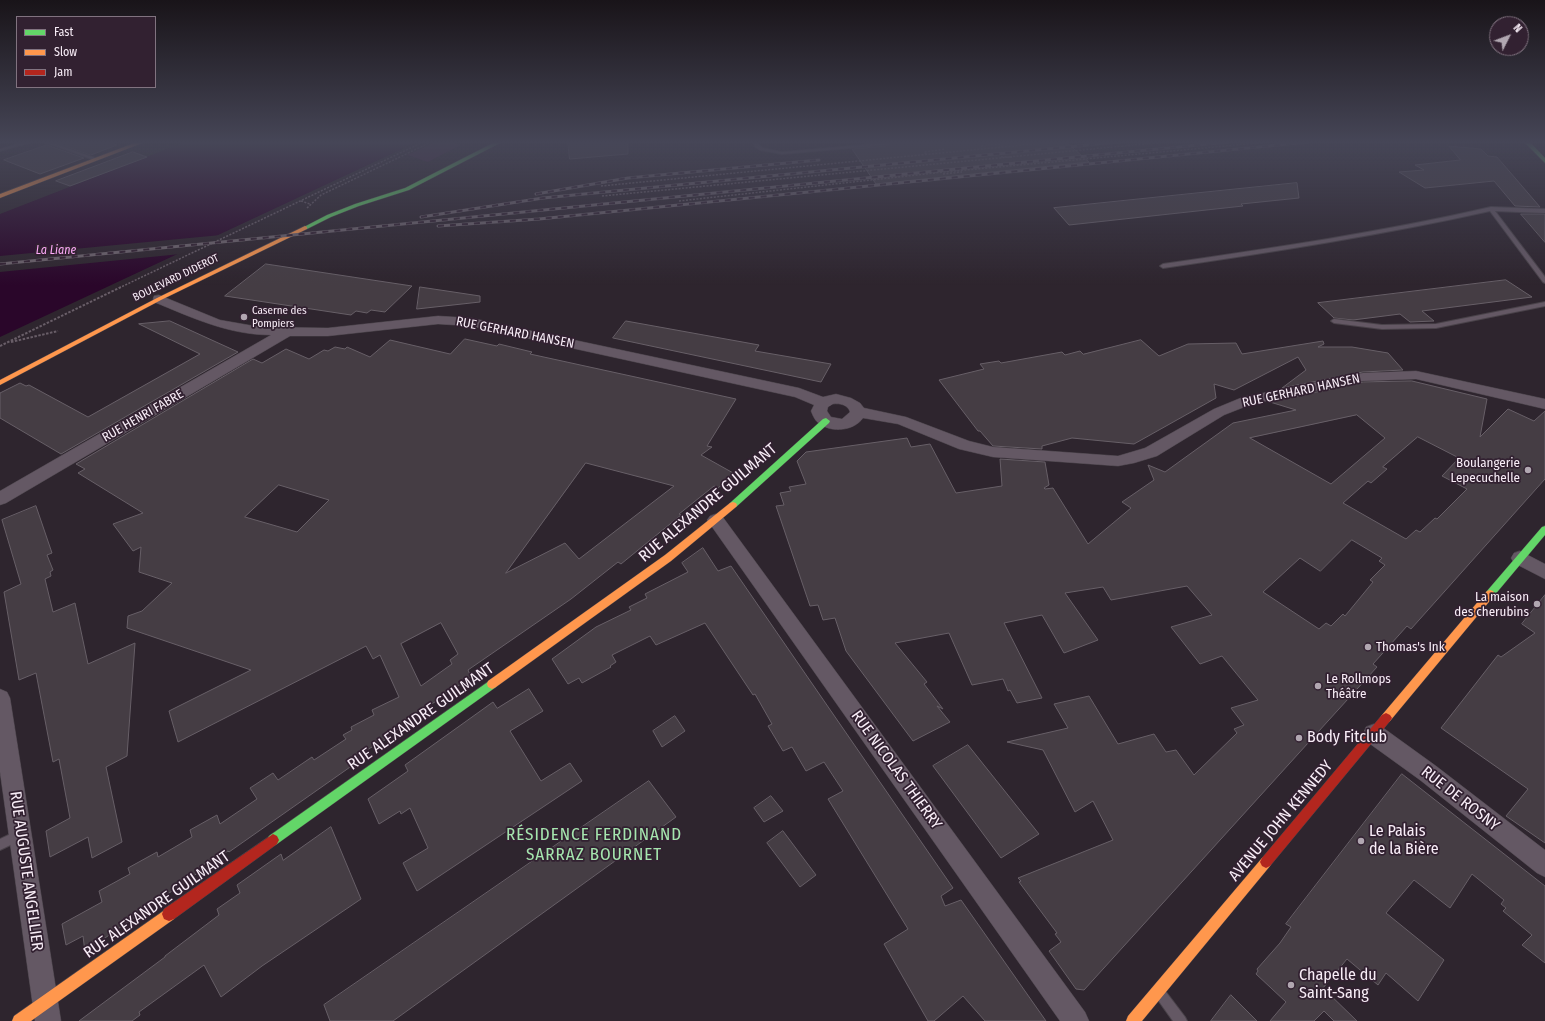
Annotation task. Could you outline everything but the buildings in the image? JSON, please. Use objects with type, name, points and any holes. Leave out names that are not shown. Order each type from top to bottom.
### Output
[{"type":"street","points":[[0,196],[16,190]]},
{"type":"street","name":"BOULEVARD DIDEROT","points":[[366,202],[385,190]]},
{"type":"street","name":"BOULEVARD DIDEROT","points":[[0,383],[159,299],[329,216],[405,190]]},
{"type":"street","name":"RUE GERHARD HANSEN","points":[[159,299],[191,314],[227,326],[260,331],[286,332],[358,330],[438,320],[462,320],[799,393],[823,403]]},
{"type":"street","name":"RUE HENRI FABRE","points":[[0,499],[286,332]]},
{"type":"street","name":"RUE GERHARD HANSEN","points":[[858,412],[901,420],[964,444],[992,452],[1108,461],[1126,460],[1142,456],[1219,412],[1248,400],[1363,377],[1416,375],[1545,404]]},
{"type":"street","points":[[836,399],[846,401],[854,406],[858,412],[854,419],[847,423],[836,424],[826,421],[819,413],[820,407],[823,403],[836,399]]},
{"type":"street","name":"RUE ALEXANDRE GUILMANT","points":[[19,1021],[47,1012],[668,558],[716,520],[826,421]]},
{"type":"street","name":"RUE NICOLAS THIERRY","points":[[716,520],[1076,1021]]},
{"type":"street","name":"AVENUE JOHN KENNEDY","points":[[1133,1021],[1545,529]]},
{"type":"street","points":[[1520,558],[1545,572]]},
{"type":"street","name":"RUE AUGUSTE ANGELLIER","points":[[0,698],[47,1012]]},
{"type":"street","name":"RUE DE ROSNY","points":[[1374,734],[1428,773],[1545,865]]},
{"type":"lane","points":[[1163,266],[1302,246],[1438,221],[1491,209],[1545,211]]},
{"type":"lane","points":[[1491,209],[1545,281]]},
{"type":"lane","points":[[1334,321],[1382,327],[1436,326],[1545,304]]},
{"type":"lane","points":[[0,845],[21,834]]},
{"type":"lane","points":[[1158,991],[1181,1021]]},
{"type":"path","points":[[0,346],[324,190]]},
{"type":"path","points":[[602,196],[670,190]]},
{"type":"path","points":[[679,201],[788,190]]},
{"type":"path","points":[[4,344],[64,329]]},
{"type":"water","name":"La Liane","points":[[63,190],[315,190],[0,337],[0,214]]},
{"type":"pier","points":[[221,235],[181,254],[0,272],[0,256]]},
{"type":"railway","points":[[536,194],[561,190]]},
{"type":"railway","points":[[421,217],[543,198],[629,190]]},
{"type":"railway","points":[[0,264],[748,190]]},
{"type":"railway","points":[[438,226],[539,219],[832,190]]},
{"type":"traffic: fast","points":[[305,228],[329,216],[357,205],[405,190]]},
{"type":"traffic: fast","points":[[733,505],[826,421]]},
{"type":"traffic: fast","points":[[1490,594],[1545,529]]},
{"type":"traffic: fast","points":[[273,840],[492,684]]},
{"type":"traffic: slow","points":[[0,196],[17,190]]},
{"type":"traffic: slow","points":[[0,383],[159,299],[305,228]]},
{"type":"traffic: slow","points":[[492,684],[668,558],[733,505]]},
{"type":"traffic: slow","points":[[1386,718],[1490,594]]},
{"type":"traffic: slow","points":[[1133,1021],[1266,862]]},
{"type":"traffic: slow","points":[[19,1021],[169,914]]},
{"type":"traffic: jam","points":[[1266,862],[1386,718]]},
{"type":"traffic: jam","points":[[169,914],[273,840]]},
{"type":"place","name":"Caserne des Pompiers","points":[[244,317]]},
{"type":"place","name":"Boulangerie Lepecuchelle","points":[[1528,470]]},
{"type":"place","name":"La maison des cherubins","points":[[1537,604]]},
{"type":"place","name":"Thomas's Ink","points":[[1368,647]]},
{"type":"place","name":"Le Rollmops Théâtre","points":[[1318,686]]},
{"type":"place","name":"Body Fitclub","points":[[1299,738]]},
{"type":"place","name":"Le Palais de la Bière","points":[[1361,841]]},
{"type":"place","name":"Chapelle du Saint-Sang","points":[[1291,985]]},
{"type":"district","name":"RÉSIDENCE FERDINAND SARRAZ BOURNET","points":[[594,845]]}]
